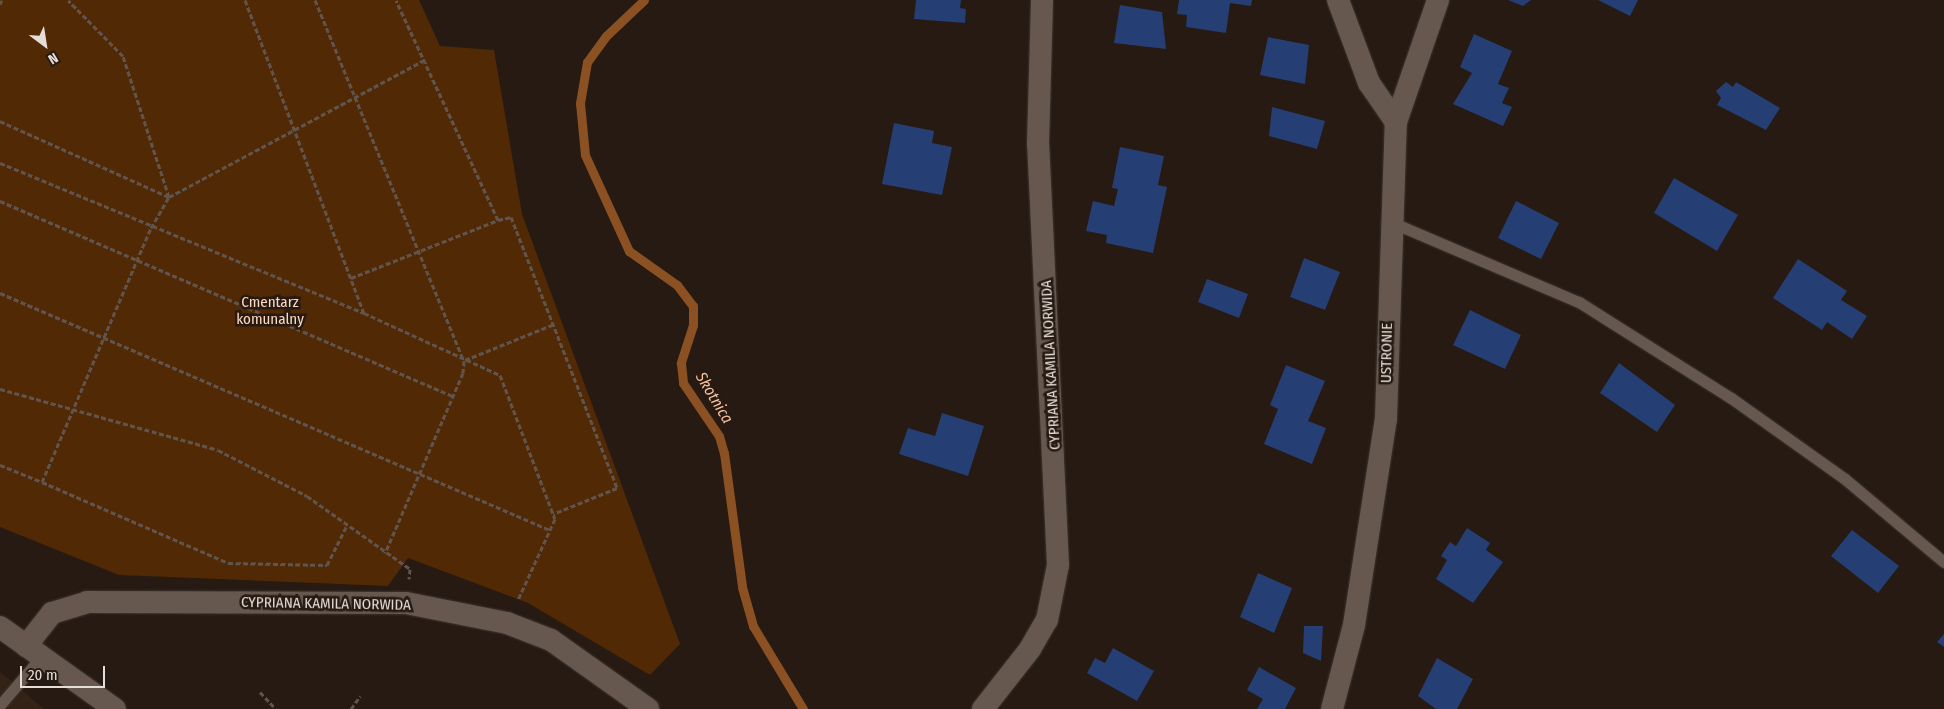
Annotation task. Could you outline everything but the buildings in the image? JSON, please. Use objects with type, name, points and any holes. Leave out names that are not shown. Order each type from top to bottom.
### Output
[{"type":"street","name":"CYPRIANA KAMILA NORWIDA","points":[[983,709],[1046,620],[1058,566],[1038,144],[1042,0]]},
{"type":"street","points":[[1338,0],[1369,83],[1396,122]]},
{"type":"street","name":"USTRONIE","points":[[1332,709],[1354,625],[1386,418],[1390,222],[1396,122],[1438,0]]},
{"type":"street","name":"CYPRIANA KAMILA NORWIDA","points":[[34,651],[52,613],[87,602],[406,603],[507,624],[551,640],[648,709]]},
{"type":"street","points":[[0,628],[116,709]]},
{"type":"lane","points":[[1390,222],[1579,302],[1731,398],[1845,479],[1944,562]]},
{"type":"lane","points":[[0,705],[34,651]]},
{"type":"path","points":[[0,4],[2,0]]},
{"type":"path","points":[[68,0],[123,56],[169,196]]},
{"type":"path","points":[[245,0],[364,313]]},
{"type":"path","points":[[315,0],[464,361],[453,396],[384,553]]},
{"type":"path","points":[[396,0],[498,220]]},
{"type":"path","points":[[42,482],[151,228],[169,196],[424,60]]},
{"type":"path","points":[[0,120],[169,196]]},
{"type":"path","points":[[0,163],[151,228],[364,313],[464,361],[500,375],[554,514],[550,530],[507,624]]},
{"type":"path","points":[[0,201],[453,396]]},
{"type":"path","points":[[351,278],[419,253],[498,220],[511,217],[618,488],[554,514]]},
{"type":"path","points":[[0,293],[103,340],[418,477],[550,530]]},
{"type":"path","points":[[464,361],[552,324]]},
{"type":"path","points":[[0,389],[218,450],[306,496],[410,570],[406,603]]},
{"type":"path","points":[[0,465],[228,563],[327,565],[347,525]]},
{"type":"path","points":[[260,692],[276,709]]},
{"type":"path","points":[[351,709],[360,696]]},
{"type":"shaded area","points":[[0,672],[3,674],[44,709],[0,709]]},
{"type":"green space","name":"Cmentarz komunalny","points":[[0,0],[419,0],[440,46],[494,50],[522,214],[680,644],[650,675],[528,603],[408,558],[388,586],[119,575],[0,527]]},
{"type":"waterway","name":"Skotnica","points":[[644,0],[606,36],[587,62],[580,103],[585,155],[629,251],[677,285],[693,306],[693,325],[681,363],[683,383],[719,436],[724,453],[742,587],[753,626],[803,709]]}]
